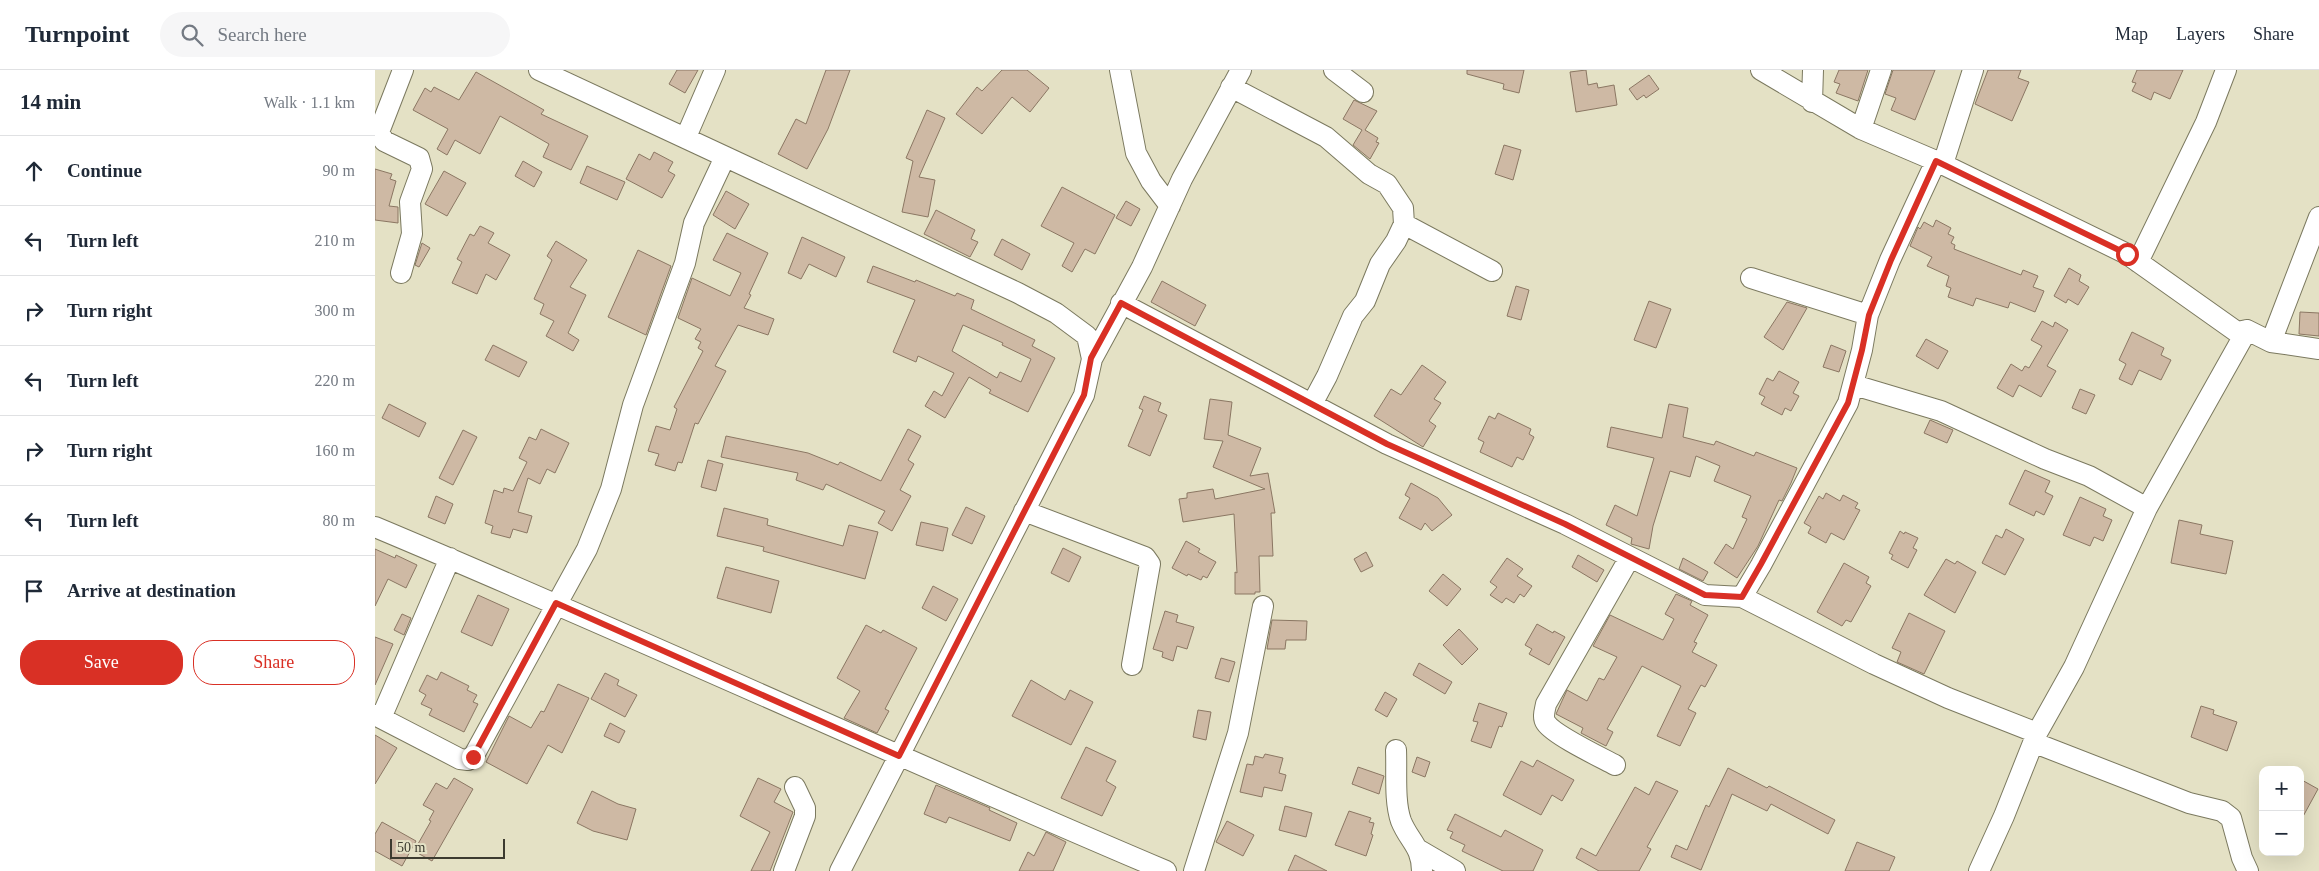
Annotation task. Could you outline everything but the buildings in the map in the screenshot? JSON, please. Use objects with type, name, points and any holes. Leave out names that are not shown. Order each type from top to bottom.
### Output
[{"type":"street","points":[[401,273],[412,234],[410,202],[422,170],[422,162],[419,158],[384,141],[379,132],[403,70]]},
{"type":"street","points":[[539,70],[1018,293],[1056,314],[1087,336],[1091,358]]},
{"type":"street","points":[[686,137],[715,70]]},
{"type":"street","points":[[1120,70],[1136,153],[1151,181],[1170,206]]},
{"type":"street","points":[[1334,70],[1363,92]]},
{"type":"street","points":[[1761,70],[1812,102],[1861,129],[1939,163],[2127,254],[2237,332],[2247,330],[2271,342],[2319,350]]},
{"type":"street","points":[[1812,102],[1813,70]]},
{"type":"street","points":[[1861,129],[1881,70]]},
{"type":"street","points":[[1742,597],[1834,432],[1848,403],[1854,385],[1869,315],[1891,260],[1939,163],[1973,70]]},
{"type":"street","points":[[2137,262],[2206,122],[2226,70]]},
{"type":"street","points":[[840,871],[1084,395],[1091,358],[1142,267],[1182,179],[1236,79],[1325,137],[1369,174],[1387,184],[1403,208],[1404,224],[1396,241],[1380,264],[1365,301],[1353,316],[1327,376],[1312,404]]},
{"type":"street","points":[[450,558],[378,717],[460,759],[468,760],[473,757],[556,603],[587,550],[611,489],[633,405],[685,263],[694,223],[725,157]]},
{"type":"street","points":[[2271,342],[2319,217]]},
{"type":"street","points":[[1404,224],[1492,271]]},
{"type":"street","points":[[1751,278],[1869,315]]},
{"type":"street","points":[[1121,303],[1387,444],[1565,524],[1705,595],[1742,597],[1899,675],[2036,738],[2189,803],[2222,811],[2231,818],[2241,858],[2248,871]]},
{"type":"street","points":[[1979,871],[2036,738],[2073,667],[2147,508],[2247,330]]},
{"type":"street","points":[[1854,385],[1941,411],[2045,459],[2089,476],[2147,508]]},
{"type":"street","points":[[1024,511],[1149,560],[1150,564],[1132,665]]},
{"type":"street","points":[[375,527],[556,603],[899,756],[1166,871]]},
{"type":"street","points":[[1615,765],[1555,731],[1546,723],[1543,717],[1546,704],[1630,557]]},
{"type":"street","points":[[1194,871],[1238,733],[1263,606]]},
{"type":"street","points":[[1396,750],[1397,804],[1401,822],[1419,850],[1422,871]]},
{"type":"street","points":[[784,871],[805,816],[805,808],[795,787]]},
{"type":"street","points":[[1419,850],[1455,871]]},
{"type":"route","points":[[473,757],[556,603],[899,756],[1084,395],[1090,373],[1091,358],[1121,303],[1387,444],[1565,524],[1705,595],[1742,597],[1834,432],[1848,403],[1854,385],[1869,315],[1891,260],[1936,161],[2127,254]]}]
